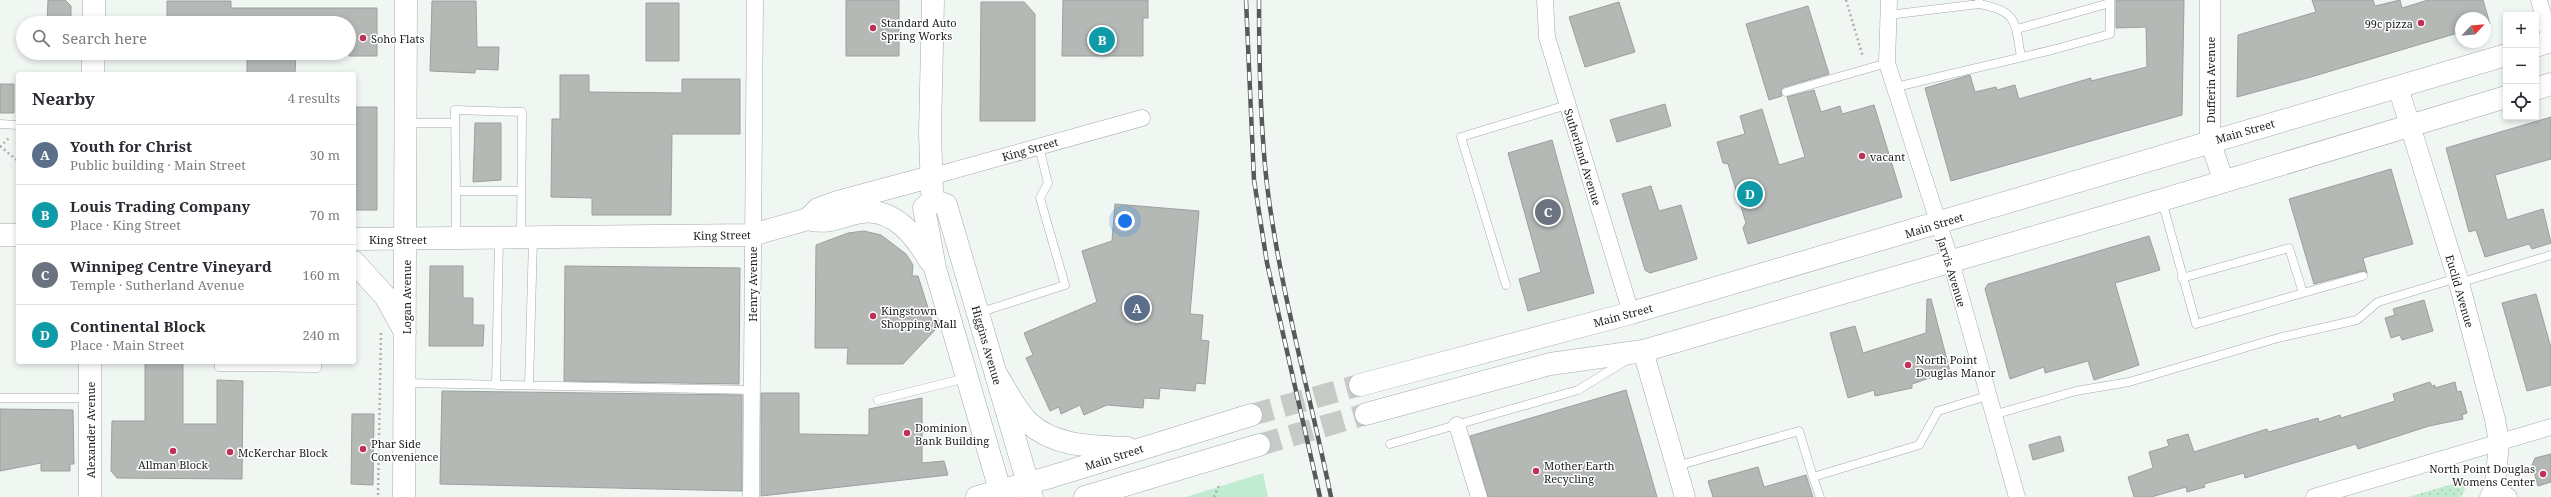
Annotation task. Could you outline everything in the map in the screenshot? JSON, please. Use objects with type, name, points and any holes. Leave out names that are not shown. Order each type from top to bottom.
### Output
[{"type":"main road","points":[[94,0],[94,16]]},
{"type":"main road","name":"Logan Avenue","points":[[404,497],[406,0]]},
{"type":"main road","points":[[933,0],[930,177],[933,200],[924,208],[935,268],[1001,494]]},
{"type":"main road","name":"Main Street","points":[[1360,385],[1631,313],[1938,224],[2210,141],[2503,56]]},
{"type":"main road","points":[[93,60],[93,72]]},
{"type":"main road","points":[[2539,88],[2551,84]]},
{"type":"main road","points":[[1366,414],[1550,364],[1643,351],[2224,182],[2408,125],[2503,98]]},
{"type":"main road","name":"King Street","points":[[356,239],[752,235],[808,219],[818,209],[837,202],[930,177]]},
{"type":"main road","name":"Higgins Avenue","points":[[933,200],[946,205],[1030,490]]},
{"type":"main road","points":[[808,219],[823,223],[862,212],[875,212],[895,219],[918,241],[935,268]]},
{"type":"main road","points":[[0,234],[16,235]]},
{"type":"main road","points":[[356,264],[380,290],[405,333]]},
{"type":"main road","name":"Alexander Avenue","points":[[90,364],[90,497]]},
{"type":"main road","points":[[996,374],[1028,422],[1048,437],[1075,444],[1136,449]]},
{"type":"main road","name":"Main Street","points":[[977,497],[1030,490],[1136,449],[1251,415]]},
{"type":"main road","points":[[1086,497],[1258,445]]},
{"type":"street","name":"Henry Avenue","points":[[751,497],[755,0]]},
{"type":"street","name":"Sutherland Avenue","points":[[1546,0],[1547,37],[1631,313]]},
{"type":"street","name":"Dufferin Avenue","points":[[2210,0],[2210,141],[2224,182]]},
{"type":"street","points":[[2539,0],[2547,43]]},
{"type":"street","name":"Jarvis Avenue","points":[[1889,8],[1887,63],[1896,87],[1951,262],[1987,396],[2017,497]]},
{"type":"street","name":"Euclid Avenue","points":[[2398,87],[2408,125],[2458,281],[2499,443],[2498,493]]},
{"type":"street","name":"King Street","points":[[930,177],[1142,118]]},
{"type":"street","points":[[1643,351],[1685,497]]},
{"type":"street","points":[[1457,424],[1479,497]]},
{"type":"street","points":[[2314,497],[2551,427]]},
{"type":"lane","points":[[1889,8],[1979,2],[1999,8],[2012,17],[2017,30],[2021,57]]},
{"type":"lane","points":[[1896,87],[2110,34],[2110,2],[2017,30]]},
{"type":"lane","points":[[1786,92],[1887,63]]},
{"type":"lane","points":[[1506,285],[1461,136],[1567,105]]},
{"type":"lane","points":[[456,239],[455,110],[522,112],[521,191],[527,238],[529,385]]},
{"type":"lane","points":[[406,123],[455,123]]},
{"type":"lane","points":[[0,124],[16,125]]},
{"type":"lane","points":[[977,313],[1065,285],[1040,198],[1048,182],[1039,147]]},
{"type":"lane","points":[[456,191],[521,191]]},
{"type":"lane","points":[[2162,200],[2182,278],[2196,324],[2363,276]]},
{"type":"lane","points":[[496,385],[499,238]]},
{"type":"lane","points":[[2182,278],[2289,248],[2303,293]]},
{"type":"lane","points":[[1993,415],[2076,390],[2129,382],[2278,338],[2357,320],[2378,302],[2551,256]]},
{"type":"lane","points":[[1390,444],[1578,390],[1643,351]]},
{"type":"lane","points":[[219,364],[219,367],[317,368],[317,364]]},
{"type":"lane","points":[[878,400],[967,378]]},
{"type":"lane","points":[[405,383],[752,390]]},
{"type":"lane","points":[[1813,477],[1919,445],[1938,411],[1987,396]]},
{"type":"lane","points":[[0,398],[90,398]]},
{"type":"lane","points":[[1676,467],[1799,431],[1820,497]]},
{"type":"path","points":[[1846,0],[1867,69]]},
{"type":"path","points":[[0,146],[16,159]]},
{"type":"path","points":[[378,495],[381,326]]},
{"type":"path","points":[[1214,497],[1220,483]]},
{"type":"green space","points":[[1263,473],[1268,497],[1186,497]]},
{"type":"green space","points":[[2456,483],[2464,485],[2465,489],[2461,497],[2408,497]]},
{"type":"building","points":[[48,0],[65,0],[71,6],[71,16],[47,16]]},
{"type":"building","name":"Standard Auto Spring Works","points":[[846,0],[899,0],[899,56],[846,56]]},
{"type":"building","points":[[1063,0],[1148,0],[1148,18],[1143,18],[1143,56],[1062,56]]},
{"type":"building","points":[[2116,0],[2184,0],[2182,115],[1951,181],[1925,88],[1970,75],[1975,92],[1996,87],[1997,90],[2015,85],[2019,99],[2091,78],[2091,81],[2147,67],[2146,27],[2116,28]]},
{"type":"building","points":[[2312,0],[2373,0],[2375,6],[2400,0],[2402,8],[2428,0],[2483,0],[2486,12],[2455,12],[2455,34],[2311,77],[2237,97],[2238,35],[2316,12]]},
{"type":"building","points":[[167,1],[231,1],[231,8],[377,8],[377,56],[356,56],[356,16],[167,16]]},
{"type":"building","points":[[432,1],[476,1],[477,47],[499,47],[498,70],[475,69],[475,73],[430,71]]},
{"type":"building","points":[[981,2],[1024,2],[1035,14],[1035,121],[980,121]]},
{"type":"building","points":[[1619,2],[1635,52],[1585,67],[1569,17]]},
{"type":"building","points":[[646,3],[679,3],[679,61],[646,61]]},
{"type":"building","points":[[1808,6],[1829,74],[1784,87],[1781,91],[1782,96],[1769,100],[1746,24]]},
{"type":"building","points":[[247,60],[296,60],[295,72],[247,72]]},
{"type":"building","points":[[560,75],[589,75],[589,92],[682,93],[682,79],[740,79],[740,134],[672,134],[671,215],[592,215],[592,198],[551,197],[552,119],[560,119]]},
{"type":"building","points":[[0,84],[14,84],[14,113],[0,113]]},
{"type":"building","points":[[1814,90],[1821,112],[1840,106],[1842,114],[1874,105],[1902,197],[1748,244],[1743,228],[1746,223],[1728,164],[1723,163],[1717,142],[1745,134],[1740,116],[1762,109],[1779,165],[1805,157],[1787,97]]},
{"type":"building","points":[[1665,104],[1671,126],[1617,142],[1610,120]]},
{"type":"building","points":[[356,107],[377,107],[377,210],[356,210]]},
{"type":"building","points":[[2551,117],[2551,159],[2495,175],[2507,220],[2543,209],[2551,243],[2532,249],[2529,244],[2485,257],[2476,230],[2469,232],[2446,148]]},
{"type":"building","points":[[475,123],[501,123],[501,180],[473,182]]},
{"type":"building","points":[[1552,140],[1594,293],[1528,311],[1519,279],[1541,272],[1508,153]]},
{"type":"building","points":[[2391,169],[2413,244],[2363,258],[2367,273],[2362,271],[2314,284],[2289,199]]},
{"type":"building","points":[[1651,186],[1659,211],[1681,205],[1697,259],[1650,273],[1645,270],[1622,194]]},
{"type":"building","points":[[1115,204],[1199,211],[1190,314],[1203,315],[1201,340],[1209,341],[1205,384],[1196,383],[1195,391],[1160,388],[1159,399],[1144,398],[1143,408],[1107,405],[1084,415],[1080,405],[1061,414],[1059,407],[1050,411],[1026,358],[1033,355],[1024,333],[1097,302],[1082,251],[1112,241]]},
{"type":"building","name":"Kingstown Shopping Mall","points":[[864,231],[881,235],[906,254],[913,265],[912,276],[918,276],[935,330],[903,364],[847,364],[848,348],[815,348],[816,245],[848,233]]},
{"type":"building","points":[[2149,236],[2160,270],[2115,283],[2139,365],[2094,380],[2088,361],[2045,373],[2044,367],[2010,379],[1985,289],[1988,284]]},
{"type":"building","points":[[430,266],[463,266],[463,298],[473,298],[473,325],[484,325],[483,346],[429,346]]},
{"type":"building","points":[[565,266],[740,268],[739,384],[564,381]]},
{"type":"building","points":[[2536,294],[2551,348],[2551,385],[2527,391],[2502,303]]},
{"type":"building","name":"North Point Douglas Manor","points":[[1927,299],[1931,299],[1950,371],[1912,384],[1912,388],[1875,396],[1874,390],[1848,398],[1830,333],[1855,326],[1863,353],[1926,333]]},
{"type":"building","points":[[2424,300],[2433,331],[2402,340],[2400,335],[2391,338],[2385,318],[2395,315],[2393,309]]},
{"type":"building","points":[[145,364],[183,364],[183,424],[217,424],[217,380],[243,381],[242,479],[117,478],[111,471],[112,421],[145,421]]},
{"type":"building","points":[[2430,382],[2432,386],[2435,385],[2435,388],[2455,382],[2457,392],[2461,391],[2467,413],[2462,415],[2463,419],[2429,426],[2358,449],[2356,444],[2245,478],[2244,473],[2204,484],[2205,487],[2187,492],[2186,487],[2151,497],[2134,497],[2128,477],[2153,468],[2149,452],[2169,446],[2167,440],[2188,434],[2194,452],[2267,429],[2268,432],[2318,418],[2319,422],[2340,415],[2341,418],[2395,401],[2393,394]]},
{"type":"building","points":[[1626,390],[1657,497],[1488,497],[1470,436]]},
{"type":"building","points":[[442,391],[742,395],[742,491],[440,484]]},
{"type":"building","points":[[761,393],[799,393],[799,434],[869,435],[869,409],[922,398],[922,463],[944,461],[948,475],[761,496]]},
{"type":"building","points":[[0,409],[73,410],[74,464],[70,464],[70,471],[41,471],[41,463],[0,471]]},
{"type":"building","name":"Phar Side Convenience","points":[[352,414],[374,414],[373,485],[351,484]]},
{"type":"building","points":[[2060,436],[2064,451],[2033,460],[2029,445]]},
{"type":"building","name":"North Point Douglas Womens Center","points":[[2551,454],[2551,482],[2538,486],[2532,465],[2535,458]]},
{"type":"building","points":[[1758,467],[1764,487],[1806,475],[1813,497],[1713,497],[1708,481]]},
{"type":"tunnel","points":[[1251,415],[1360,385]]},
{"type":"tunnel","points":[[1259,445],[1366,414]]},
{"type":"railway","points":[[1246,0],[1254,180],[1267,263],[1320,497]]},
{"type":"railway","points":[[1259,0],[1261,116],[1267,185],[1287,303],[1331,497]]},
{"type":"place","name":"99c pizza","points":[[2421,23]]},
{"type":"place","name":"Standard Auto Spring Works","points":[[873,28]]},
{"type":"place","name":"Soho Flats","points":[[363,38]]},
{"type":"place","name":"Louis Trading Company","points":[[1102,40]]},
{"type":"place","name":"vacant","points":[[1862,156]]},
{"type":"place","name":"Continental Block","points":[[1750,194]]},
{"type":"place","name":"Winnipeg Centre Vineyard","points":[[1548,212]]},
{"type":"place","name":"Youth for Christ","points":[[1137,308]]},
{"type":"place","name":"Kingstown Shopping Mall","points":[[873,316]]},
{"type":"place","name":"North Point Douglas Manor","points":[[1908,365]]},
{"type":"place","name":"Dominion Bank Building","points":[[907,433]]},
{"type":"place","name":"Phar Side Convenience","points":[[363,449]]},
{"type":"place","name":"Allman Block","points":[[173,451]]},
{"type":"place","name":"McKerchar Block","points":[[230,452]]},
{"type":"place","name":"Mother Earth Recycling","points":[[1536,471]]},
{"type":"place","name":"North Point Douglas Womens Center","points":[[2543,474]]}]
